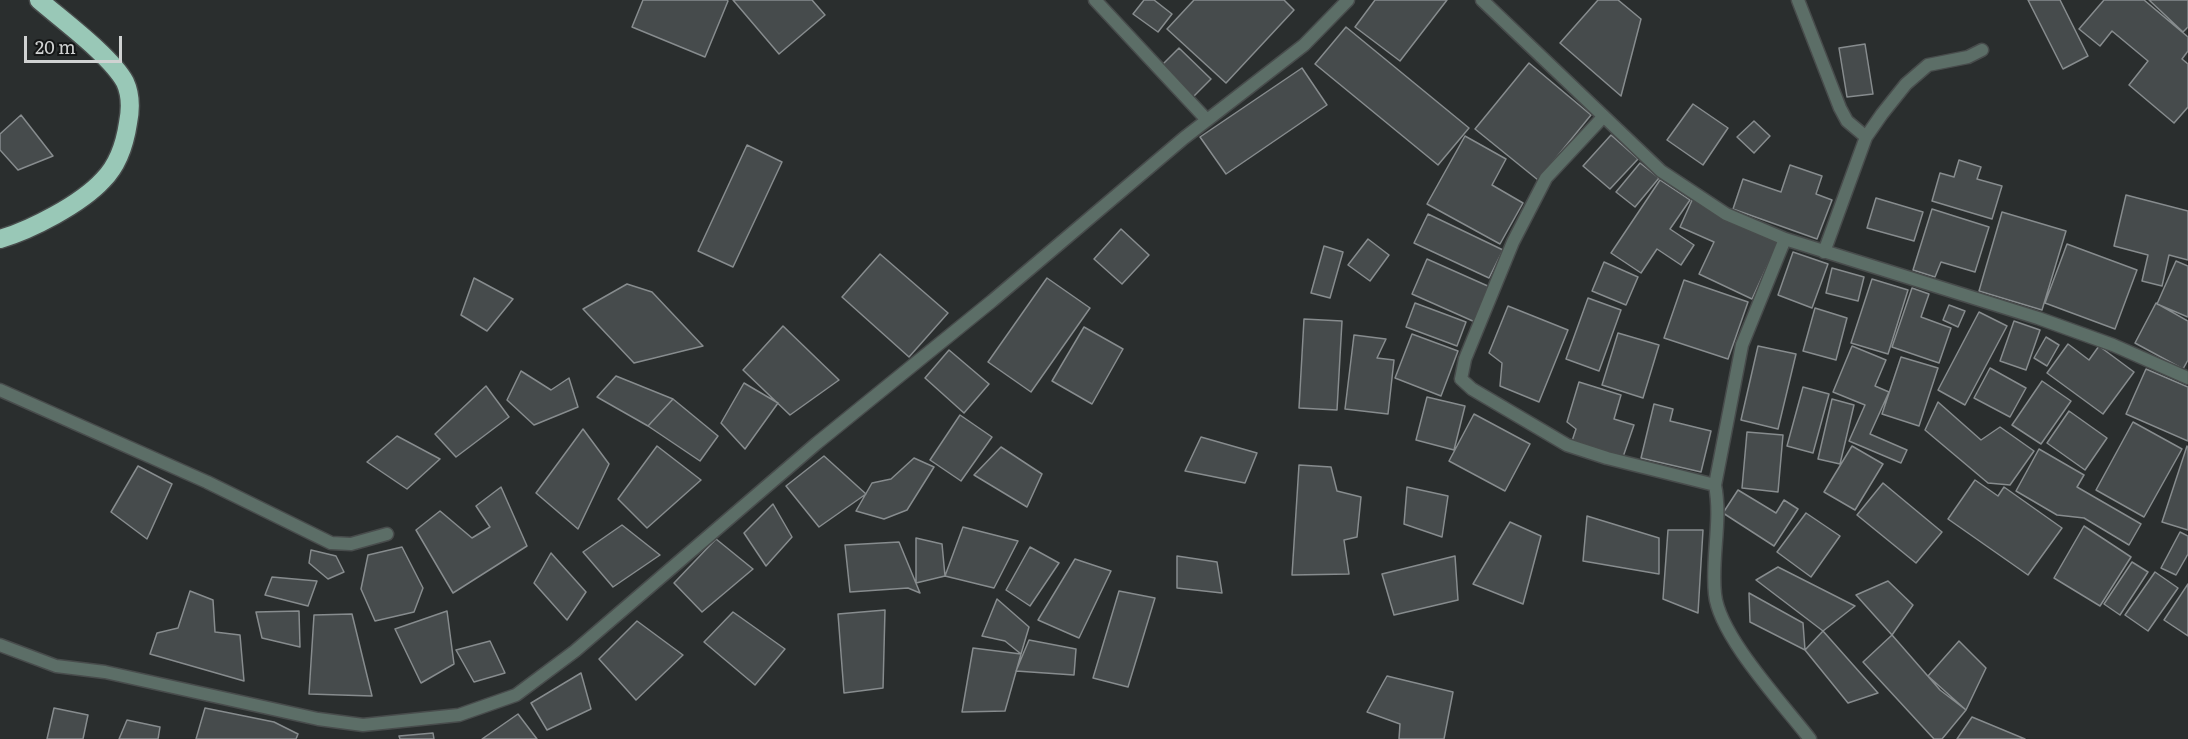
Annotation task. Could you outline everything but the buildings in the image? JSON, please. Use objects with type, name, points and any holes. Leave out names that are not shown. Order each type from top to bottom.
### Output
[{"type":"highway","points":[[0,239],[51,216],[94,189],[105,179],[120,155],[128,124],[130,99],[119,73],[39,0]]},
{"type":"street","points":[[1095,0],[1207,120]]},
{"type":"street","points":[[0,645],[56,666],[105,672],[318,719],[363,725],[459,715],[516,695],[575,651],[816,442],[992,301],[1207,120],[1304,45],[1348,0]]},
{"type":"street","points":[[1482,0],[1661,171],[1726,214],[1785,239],[2038,318],[2114,345],[2188,378]]},
{"type":"street","points":[[1798,0],[1840,108],[1847,121],[1866,137]]},
{"type":"street","points":[[1824,252],[1866,137],[1906,84],[1928,64],[1968,57],[1982,50]]},
{"type":"street","points":[[1603,117],[1546,178],[1513,242],[1465,358],[1461,379],[1472,389],[1567,445],[1606,458],[1715,485]]},
{"type":"street","points":[[1785,239],[1742,345],[1715,485],[1718,500],[1715,596],[1724,625],[1810,739]]},
{"type":"street","points":[[0,390],[207,482],[331,543],[351,544],[387,534]]}]
